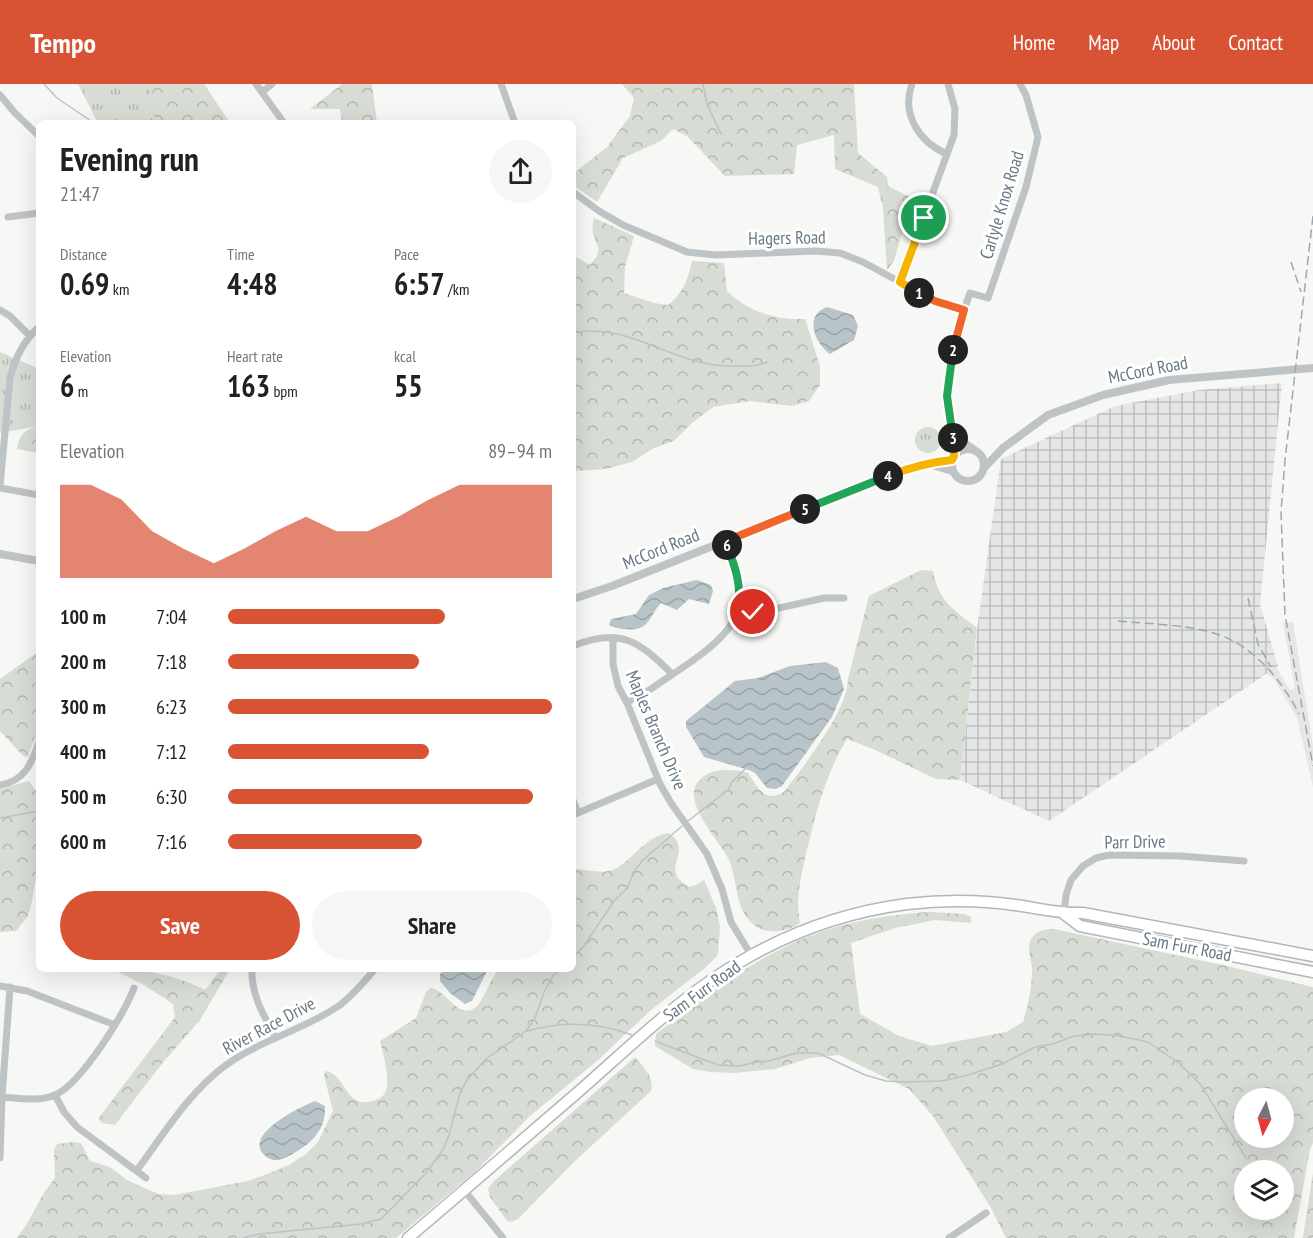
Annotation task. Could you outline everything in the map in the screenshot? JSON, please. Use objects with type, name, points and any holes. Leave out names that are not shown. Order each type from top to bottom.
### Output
[{"type":"main road","name":"Sam Furr Road","points":[[408,1238],[675,1009],[751,955],[822,924],[857,914],[905,905],[976,901],[1019,905],[1064,914],[1083,913],[1313,956]]},
{"type":"main road","name":"Sam Furr Road","points":[[1064,914],[1080,926],[1313,972]]},
{"type":"street","points":[[256,84],[282,120]]},
{"type":"street","points":[[262,92],[272,84]]},
{"type":"street","points":[[501,84],[514,120]]},
{"type":"street","points":[[912,84],[908,103],[914,125],[926,140],[947,154]]},
{"type":"street","points":[[900,282],[954,135],[956,116],[953,96],[948,84]]},
{"type":"street","name":"Carlyle Knox Road","points":[[964,310],[970,293],[988,298],[1026,187],[1038,137],[1026,95],[1020,84]]},
{"type":"street","points":[[0,95],[15,114],[36,133]]},
{"type":"street","name":"Hagers Road","points":[[576,194],[613,220],[687,252],[716,255],[826,251],[856,259],[935,301],[964,310]]},
{"type":"street","points":[[8,216],[36,213]]},
{"type":"street","points":[[0,310],[10,316],[30,336]]},
{"type":"street","points":[[952,471],[954,442],[947,396],[957,330],[964,310]]},
{"type":"street","points":[[36,330],[17,356],[10,378],[0,487],[36,494]]},
{"type":"street","name":"McCord Road","points":[[929,464],[952,471],[959,479],[971,481],[980,476],[984,468],[1003,448],[1048,415],[1103,395],[1169,380],[1313,368]]},
{"type":"street","points":[[951,421],[964,442],[984,459],[984,468]]},
{"type":"street","name":"McCord Road","points":[[576,598],[612,586],[909,468],[953,458],[965,448],[977,451],[1003,448]]},
{"type":"street","points":[[627,703],[672,674],[719,638],[730,626],[738,609],[740,597],[739,577],[726,541]]},
{"type":"street","points":[[0,554],[36,560]]},
{"type":"street","points":[[738,609],[761,612],[824,598],[844,598]]},
{"type":"street","points":[[576,645],[596,639],[613,638],[636,642],[651,652],[672,674]]},
{"type":"street","name":"Maples Branch Drive","points":[[613,638],[615,675],[618,686],[658,779],[670,803],[707,854],[722,889],[731,922],[751,955]]},
{"type":"street","points":[[0,785],[14,782],[24,774],[32,763],[36,750]]},
{"type":"street","points":[[576,814],[658,779]]},
{"type":"street","name":"Parr Drive","points":[[1064,914],[1071,880],[1083,866],[1096,858],[1109,855],[1180,856],[1244,861]]},
{"type":"street","points":[[252,972],[256,1000],[276,1038]]},
{"type":"street","name":"River Race Drive","points":[[137,1170],[199,1089],[226,1065],[338,1006],[361,986],[373,972]]},
{"type":"street","points":[[0,986],[27,991],[115,1025]]},
{"type":"street","points":[[0,1158],[1,1097],[10,987]]},
{"type":"street","points":[[1,1097],[40,1098],[55,1095],[74,1081],[115,1025],[134,988]]},
{"type":"street","points":[[55,1095],[64,1112],[77,1127],[146,1178]]},
{"type":"street","points":[[464,1190],[503,1238]]},
{"type":"street","points":[[949,1238],[986,1214]]},
{"type":"shaded area","points":[[1282,383],[1260,605],[1278,666],[1049,821],[960,780],[979,614],[1001,459],[1115,406],[1199,390]]},
{"type":"shaded area","points":[[1293,622],[1313,746],[1313,787],[1297,718],[1276,682],[1264,669],[1268,654],[1290,690],[1295,688],[1283,623]]},
{"type":"green space","points":[[78,84],[204,84],[228,120],[96,120]]},
{"type":"green space","points":[[147,84],[204,84],[228,120],[155,120]]},
{"type":"green space","points":[[342,84],[372,84],[377,120],[342,120],[340,109],[310,109]]},
{"type":"green space","points":[[622,84],[854,84],[858,153],[887,177],[888,186],[912,198],[894,261],[887,270],[883,208],[878,187],[835,169],[834,135],[797,145],[794,174],[725,176],[687,136],[673,129],[661,141],[623,158],[597,202],[576,187],[576,172],[607,147],[630,116],[634,98]]},
{"type":"green space","points":[[594,218],[634,236],[625,267],[624,293],[668,305],[678,296],[684,286],[692,261],[724,263],[727,291],[735,298],[753,309],[773,316],[805,319],[820,366],[820,385],[809,401],[792,406],[750,401],[713,407],[674,441],[654,448],[632,462],[606,469],[576,471],[576,257],[590,265],[597,256],[598,249],[593,226]]},
{"type":"green space","points":[[0,352],[36,368],[36,427],[0,433]]},
{"type":"green space","points":[[36,427],[36,452],[17,449],[19,440],[30,429]]},
{"type":"green space","points":[[928,427],[937,431],[941,440],[937,449],[928,453],[919,449],[915,440],[919,431]]},
{"type":"green space","points":[[921,570],[933,571],[943,598],[977,628],[960,780],[936,779],[847,739],[827,780],[806,854],[799,888],[800,923],[789,929],[777,931],[759,928],[742,910],[729,860],[696,806],[694,794],[696,784],[709,773],[732,770],[748,773],[767,795],[772,796],[784,792],[823,738],[841,706],[869,596]]},
{"type":"green space","points":[[36,653],[36,735],[28,757],[23,756],[0,731],[0,679]]},
{"type":"green space","points":[[29,781],[36,790],[36,877],[28,916],[16,931],[0,932],[0,789]]},
{"type":"green space","points":[[669,833],[676,839],[679,850],[675,871],[681,882],[689,887],[704,880],[716,908],[720,926],[718,955],[651,1010],[597,1061],[530,1116],[475,1172],[396,1238],[17,1238],[55,1178],[54,1150],[57,1144],[81,1143],[90,1161],[110,1167],[127,1180],[159,1194],[174,1195],[248,1181],[289,1165],[306,1154],[318,1142],[333,1111],[325,1071],[338,1078],[352,1097],[358,1101],[367,1102],[378,1099],[386,1089],[387,1081],[380,1041],[416,1018],[426,992],[430,988],[465,1011],[477,1006],[496,972],[576,972],[576,869],[600,872],[615,869],[646,843]]},
{"type":"green space","points":[[929,912],[964,914],[971,917],[971,923],[935,920],[895,928],[851,943],[860,1014],[899,1036],[932,1046],[1006,1032],[1023,1022],[1031,983],[1030,941],[1037,933],[1047,929],[1227,966],[1313,987],[1313,1143],[1294,1238],[1006,1238],[991,1208],[933,1116],[909,1089],[839,1055],[810,1058],[775,1069],[734,1073],[711,1072],[693,1069],[655,1046],[656,1034],[724,983],[772,953],[824,931],[880,917]]},
{"type":"green space","points":[[118,972],[160,974],[183,980],[205,990],[219,972],[228,972],[200,1020],[160,1066],[115,1125],[102,1123],[98,1119],[175,1017],[173,1004],[144,985]]},
{"type":"green space","points":[[635,1057],[650,1077],[651,1091],[575,1161],[518,1219],[507,1221],[490,1197],[488,1189],[494,1181]]},
{"type":"green space","points":[[1313,1173],[1313,1238],[1302,1238],[1303,1237]]},
{"type":"water","points":[[827,307],[853,315],[858,326],[854,340],[830,354],[820,343],[814,329],[816,316]]},
{"type":"water","points":[[697,580],[711,585],[713,591],[709,604],[689,599],[677,610],[661,603],[643,626],[623,629],[609,625],[611,619],[636,614],[649,595],[663,588]]},
{"type":"water","points":[[826,662],[838,668],[844,689],[832,717],[782,786],[776,789],[767,788],[755,773],[749,770],[704,757],[686,727],[686,721],[735,681],[758,678],[790,666]]},
{"type":"water","points":[[442,972],[486,972],[472,1001],[465,1004],[450,993],[440,981],[440,974]]},
{"type":"water","points":[[315,1101],[325,1106],[323,1122],[317,1134],[301,1149],[288,1157],[272,1160],[264,1155],[260,1143],[263,1135],[279,1120]]},
{"type":"waterway","points":[[44,84],[57,98],[90,120]]},
{"type":"waterway","points":[[703,84],[707,104],[721,134]]},
{"type":"waterway","points":[[576,333],[594,331],[613,333],[633,338],[691,360],[711,364],[750,366],[768,362]]},
{"type":"waterway","points":[[688,821],[728,790],[732,782],[745,769]]},
{"type":"waterway","points":[[0,818],[36,812]]},
{"type":"waterway","points":[[576,954],[614,901],[628,887],[633,873],[642,861],[682,826]]},
{"type":"waterway","points":[[243,1238],[259,1234],[361,1224],[381,1219],[426,1173],[444,1148],[460,1093],[467,1080],[486,1059],[526,1031],[535,1018],[544,992],[557,972]]},
{"type":"waterway","points":[[527,1031],[566,1024],[580,1024],[606,1027],[632,1035]]},
{"type":"waterway","points":[[655,1041],[718,1065],[740,1066],[796,1053],[818,1053],[865,1075],[886,1081],[905,1082],[941,1081],[965,1076],[1002,1064],[1035,1047],[1053,1044],[1074,1036],[1096,1034],[1120,1036],[1148,1042],[1187,1071],[1201,1085],[1246,1158]]},
{"type":"railway","points":[[1313,216],[1281,512],[1285,615],[1313,766]]},
{"type":"railway","points":[[1291,262],[1301,292]]},
{"type":"railway","points":[[1248,598],[1258,644],[1271,667]]},
{"type":"railway","points":[[1118,621],[1187,627],[1225,637],[1263,663],[1283,687],[1299,714]]},
{"type":"route","points":[[753,612],[738,609],[739,577],[726,541],[909,468],[952,460],[954,456],[947,396],[952,355],[964,310],[935,301],[900,282],[924,218]]}]
